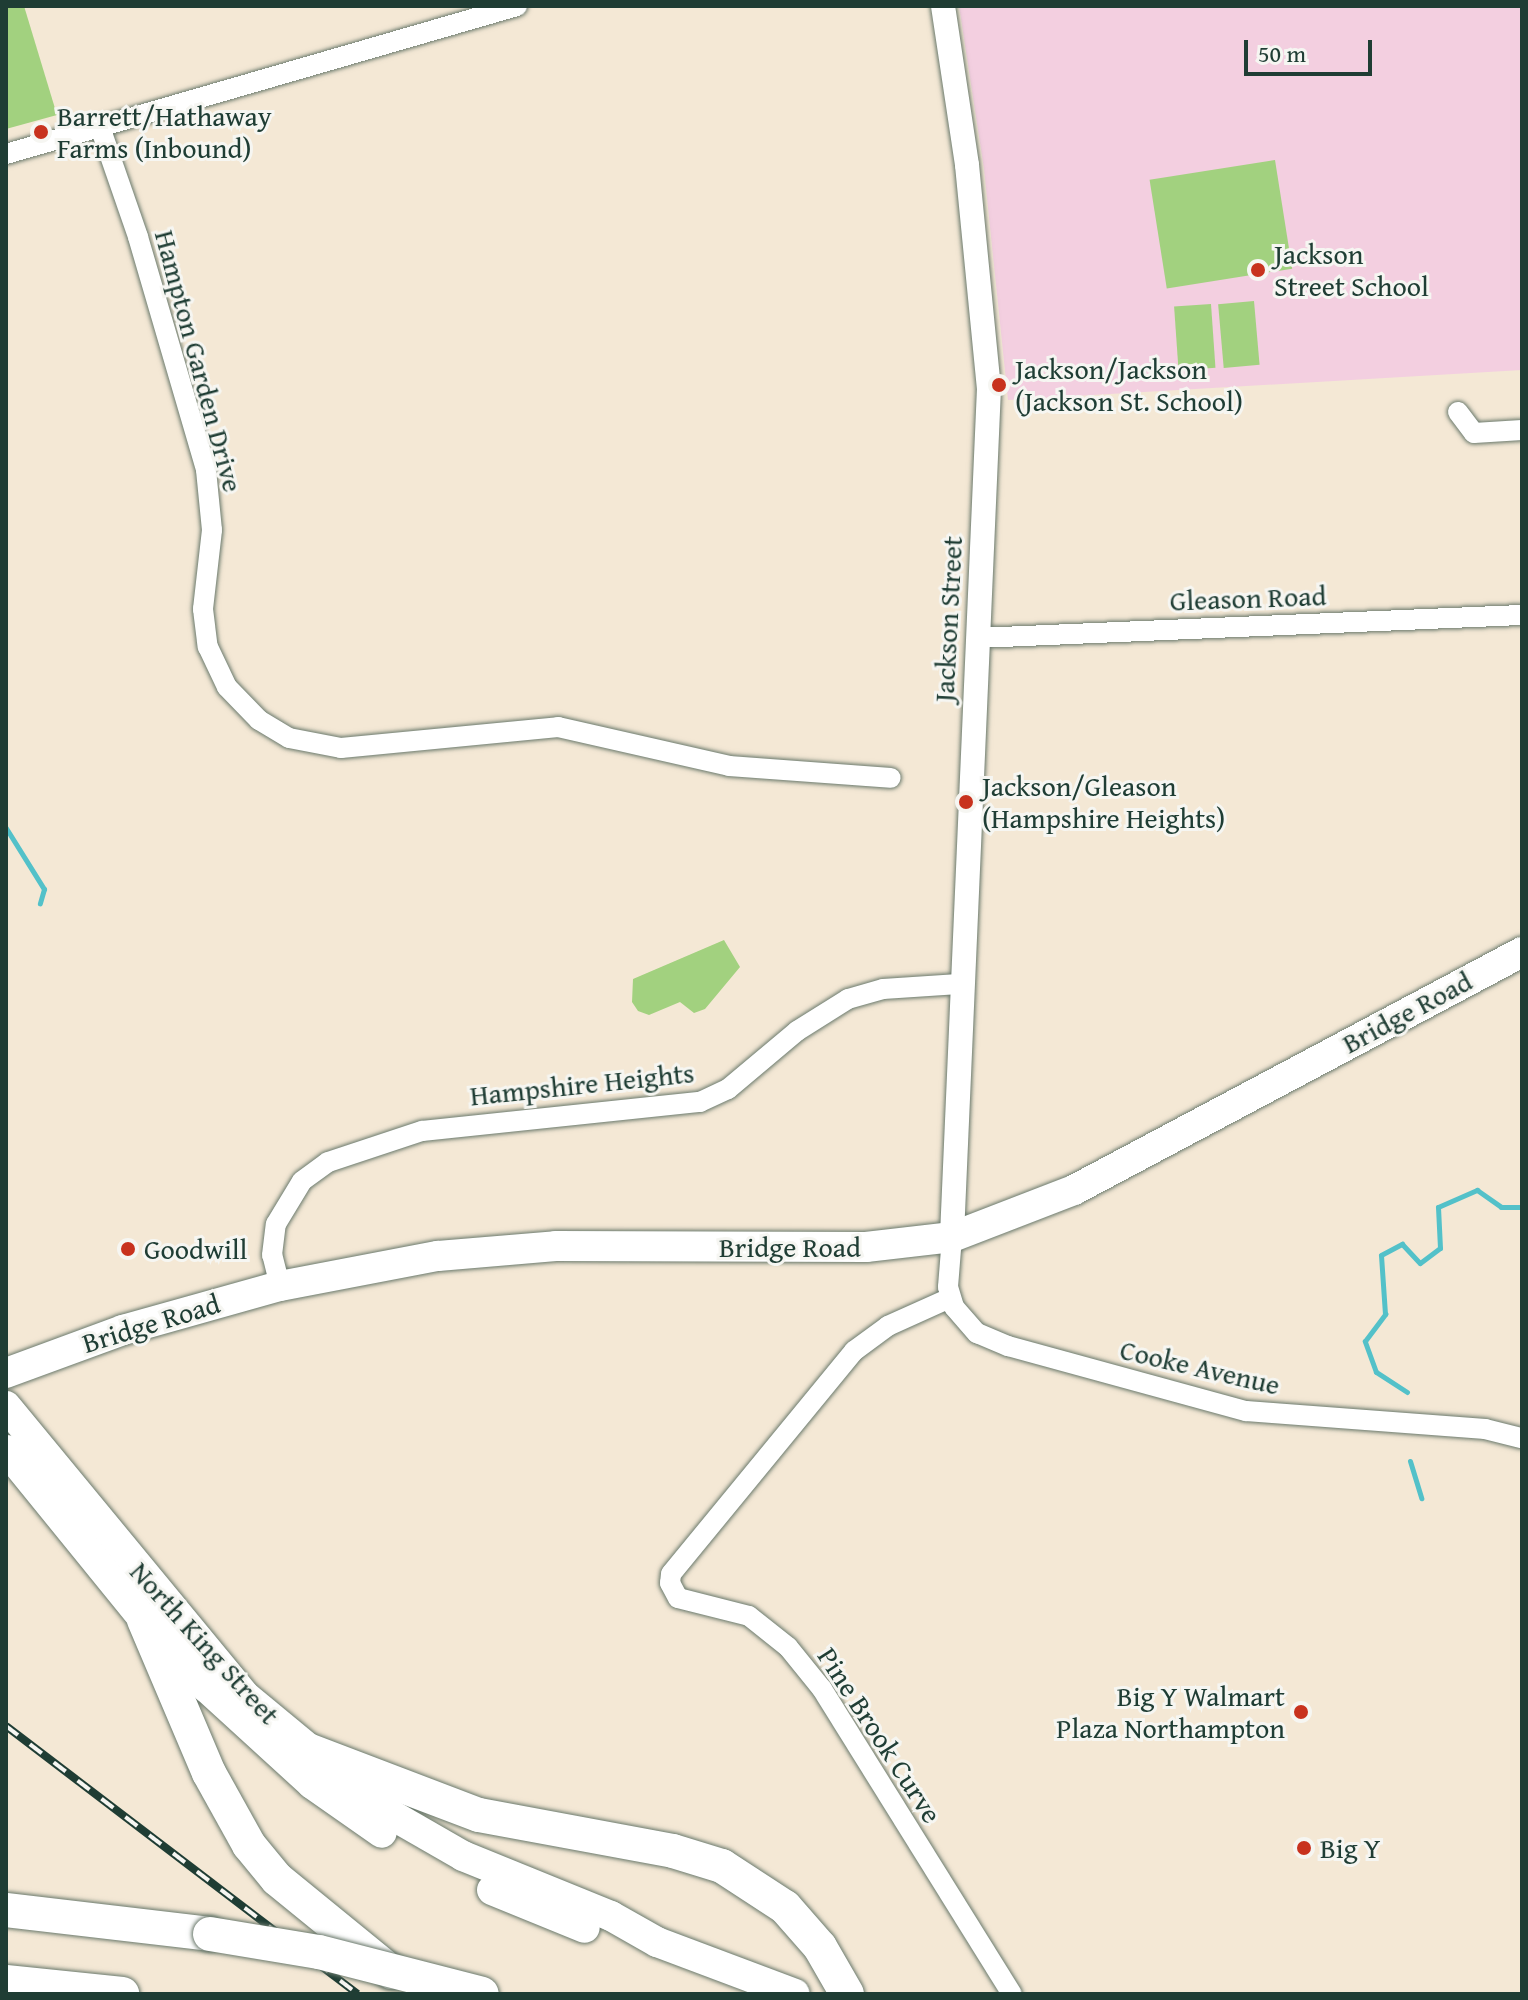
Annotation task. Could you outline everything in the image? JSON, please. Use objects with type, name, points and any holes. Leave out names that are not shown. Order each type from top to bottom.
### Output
[{"type":"highway","points":[[144,1620],[209,1773],[249,1845],[277,1879],[420,1994]]},
{"type":"highway","points":[[305,1749],[479,1815],[715,1863],[770,1894],[820,1947],[847,1994]]},
{"type":"highway","points":[[6,1910],[210,1934],[319,1952],[482,1994]]},
{"type":"highway","points":[[6,1982],[122,1994]]},
{"type":"main road","name":"Bridge Road","points":[[6,1373],[59,1351],[280,1286],[438,1256],[556,1246],[866,1247],[952,1237],[1074,1190],[1522,952]]},
{"type":"main road","name":"North King Street","points":[[6,1406],[244,1695],[305,1749],[383,1810],[433,1842],[611,1916],[657,1942],[795,1994]]},
{"type":"main road","name":"North King Street","points":[[6,1450],[144,1620],[277,1755],[379,1831],[530,1908],[605,1935],[657,1942]]},
{"type":"street","points":[[6,154],[517,6]]},
{"type":"street","name":"Jackson Street","points":[[943,6],[967,165],[989,375],[959,984],[952,1237]]},
{"type":"street","name":"Hampton Garden Drive","points":[[100,127],[138,237],[206,470],[212,530],[203,609],[208,647],[227,687],[259,720],[297,741],[341,748],[558,727],[715,764],[891,778]]},
{"type":"street","points":[[1458,412],[1474,433],[1522,430]]},
{"type":"street","name":"Gleason Road","points":[[977,638],[1522,615]]},
{"type":"street","name":"Hampshire Heights","points":[[280,1286],[272,1255],[276,1224],[302,1181],[328,1162],[422,1131],[700,1102],[728,1089],[797,1031],[848,999],[883,989],[959,984]]},
{"type":"street","points":[[950,1298],[952,1237]]},
{"type":"street","name":"Cooke Avenue","points":[[950,1298],[959,1316],[977,1333],[1187,1398],[1289,1417],[1485,1429],[1522,1438]]},
{"type":"street","name":"Pine Brook Curve","points":[[950,1298],[888,1326],[854,1351],[671,1574],[670,1583],[678,1598],[749,1616],[788,1647],[822,1689],[1010,1991]]},
{"type":"shaded area","name":"Jackson Street School","points":[[959,6],[1522,6],[1522,370],[1008,400],[984,169]]},
{"type":"green space","points":[[6,6],[24,6],[57,115],[6,129]]},
{"type":"green space","points":[[1275,160],[1292,269],[1167,289],[1150,180]]},
{"type":"green space","points":[[1254,301],[1260,365],[1224,368],[1218,304]]},
{"type":"green space","points":[[1211,304],[1215,368],[1179,370],[1174,307]]},
{"type":"green space","points":[[724,940],[740,967],[705,1009],[694,1013],[680,1002],[649,1015],[638,1011],[632,1002],[633,979]]},
{"type":"waterway","points":[[6,828],[44,889],[40,903]]},
{"type":"waterway","points":[[1407,1392],[1376,1372],[1365,1341],[1385,1314],[1381,1255],[1402,1244],[1420,1263],[1440,1248],[1438,1207],[1477,1190],[1501,1207],[1522,1207]]},
{"type":"waterway","points":[[1410,1461],[1421,1498]]},
{"type":"railway","points":[[6,1726],[358,1994]]},
{"type":"place","name":"Barrett/Hathaway Farms (Inbound)","points":[[41,132]]},
{"type":"place","name":"Jackson Street School","points":[[1258,270]]},
{"type":"place","name":"Jackson/Jackson (Jackson St. School)","points":[[999,385]]},
{"type":"place","name":"Jackson/Gleason (Hampshire Heights)","points":[[966,802]]},
{"type":"place","name":"Goodwill","points":[[128,1249]]},
{"type":"place","name":"Big Y Walmart Plaza Northampton","points":[[1301,1712]]},
{"type":"place","name":"Big Y","points":[[1304,1848]]}]
